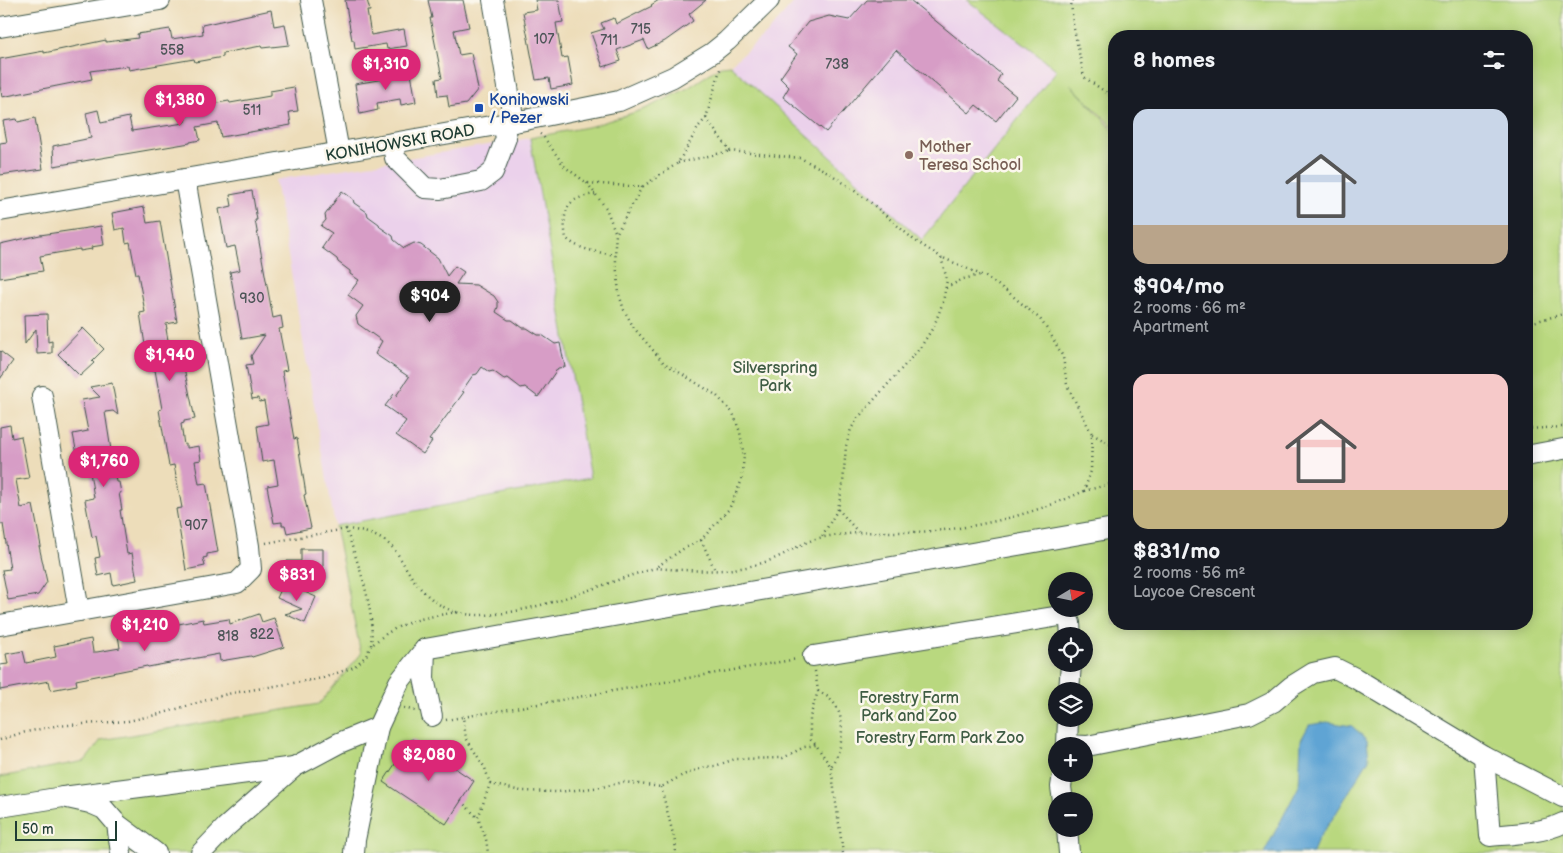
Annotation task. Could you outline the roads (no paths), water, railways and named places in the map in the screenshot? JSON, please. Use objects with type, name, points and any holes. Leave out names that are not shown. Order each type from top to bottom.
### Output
[{"type":"street","points":[[0,27],[160,0]]},
{"type":"street","points":[[311,0],[339,152]]},
{"type":"street","points":[[393,143],[395,158],[426,188],[440,189],[481,182],[493,172],[506,138],[515,121],[493,0]]},
{"type":"street","name":"KONIHOWSKI ROAD","points":[[0,211],[393,143],[620,100],[673,77],[712,53],[769,0]]},
{"type":"street","points":[[0,625],[237,583],[251,569],[247,536],[185,179]]},
{"type":"street","points":[[42,396],[79,611]]},
{"type":"street","points":[[1533,455],[1563,449]]},
{"type":"street","points":[[354,853],[378,727],[399,682],[425,649],[1108,529]]},
{"type":"street","points":[[813,656],[1066,615],[1071,627]]},
{"type":"street","points":[[425,649],[424,678],[432,716]]},
{"type":"street","points":[[1093,745],[1249,714],[1273,702],[1292,686],[1313,673],[1335,668],[1355,678],[1484,756],[1563,797]]},
{"type":"street","points":[[201,853],[226,827],[294,767],[339,743],[378,727]]},
{"type":"street","points":[[1484,756],[1490,844],[1532,831],[1556,827],[1563,823]]},
{"type":"street","points":[[0,807],[294,767]]},
{"type":"street","points":[[63,797],[90,803],[104,810],[117,824],[156,853]]},
{"type":"street","points":[[117,824],[121,853]]},
{"type":"street","points":[[1068,837],[1069,853]]},
{"type":"water","points":[[1327,722],[1352,726],[1367,740],[1369,759],[1317,841],[1313,853],[1264,853],[1299,786],[1301,740],[1309,725]]},
{"type":"place","name":"Konihowski / Pezer","points":[[479,108]]},
{"type":"place","name":"Mother Teresa School","points":[[909,155]]},
{"type":"park label","name":"Silverspring Park","points":[[775,376]]},
{"type":"park label","name":"Forestry Farm Park and Zoo","points":[[909,706]]},
{"type":"park label","name":"Forestry Farm Park Zoo","points":[[940,737]]}]
